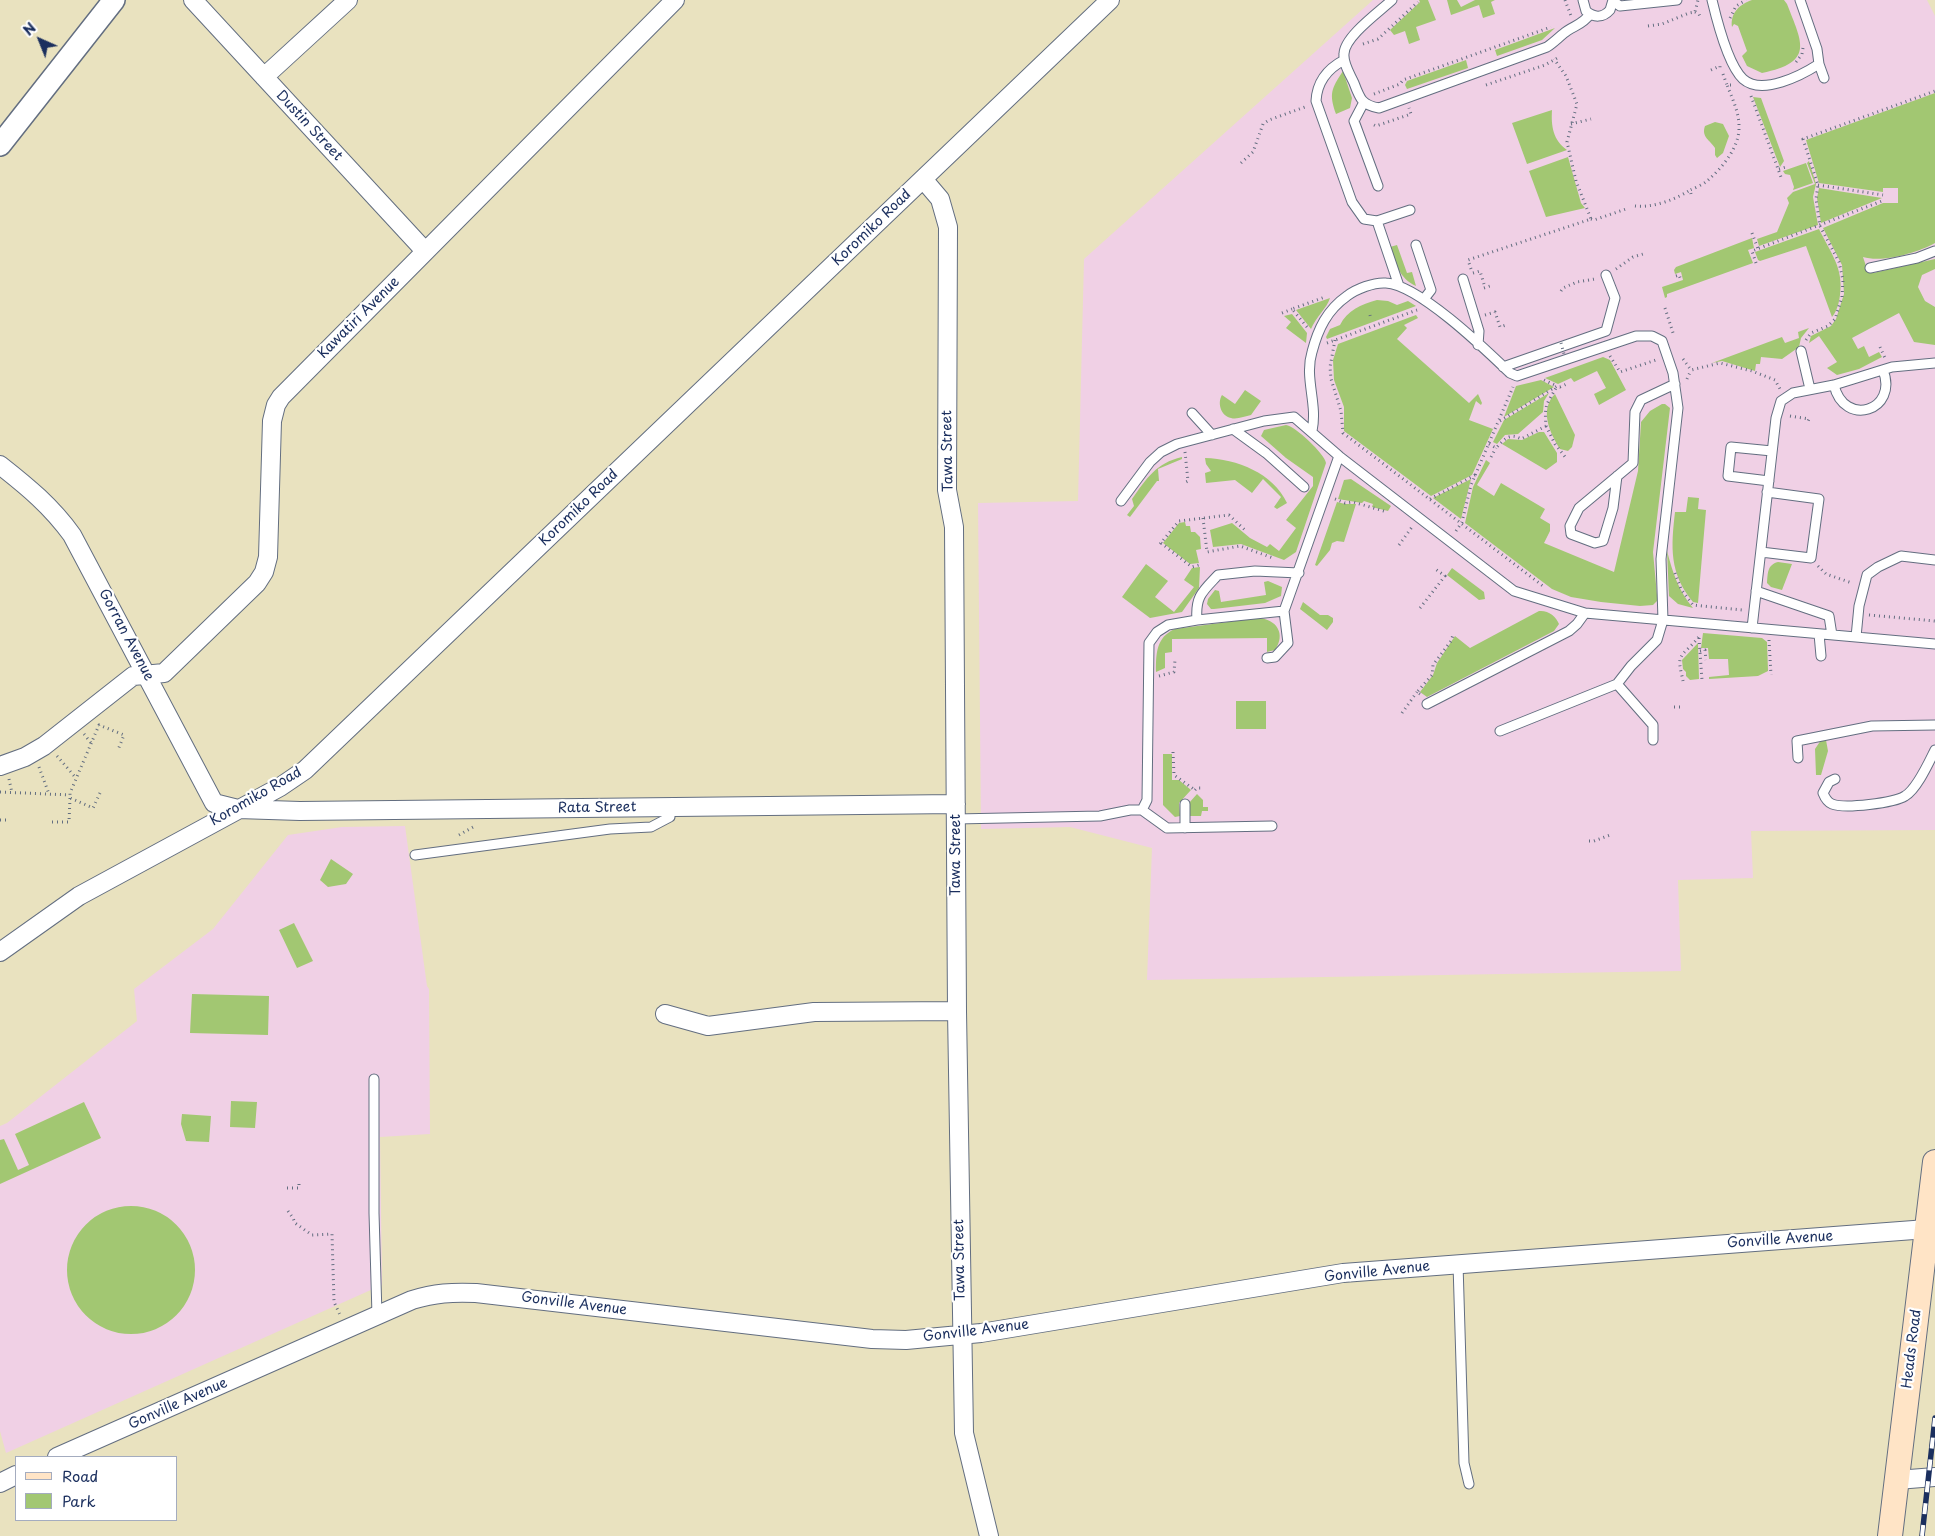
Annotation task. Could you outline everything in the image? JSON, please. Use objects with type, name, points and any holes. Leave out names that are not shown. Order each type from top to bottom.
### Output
[{"type":"main road","name":"Heads Road","points":[[1890,1536],[1935,1162]]},
{"type":"street","points":[[0,145],[114,0]]},
{"type":"street","name":"Dustin Street","points":[[193,0],[424,252]]},
{"type":"street","points":[[264,77],[348,0]]},
{"type":"street","name":"Kawatiri Avenue","points":[[0,766],[40,748],[133,676],[164,673],[257,583],[264,572],[268,557],[271,437],[276,405],[292,385],[675,0]]},
{"type":"street","name":"Koromiko Road","points":[[0,952],[79,896],[280,787],[311,765],[1110,0]]},
{"type":"street","name":"Tawa Street","points":[[923,179],[940,199],[948,227],[948,490],[954,526],[957,1012],[964,1433],[989,1536]]},
{"type":"street","name":"Gorran Avenue","points":[[0,465],[32,490],[55,512],[72,535],[214,803],[238,809]]},
{"type":"street","name":"Rata Street","points":[[238,809],[300,811],[670,807],[956,811]]},
{"type":"street","points":[[665,1014],[708,1026],[814,1012],[957,1012]]},
{"type":"street","name":"Gonville Avenue","points":[[59,1456],[377,1315],[428,1295],[444,1292],[476,1293],[872,1339],[906,1340],[961,1335],[1343,1273],[1927,1228]]},
{"type":"street","points":[[0,1483],[15,1476]]},
{"type":"street","points":[[1897,1480],[1935,1477]]},
{"type":"lane","points":[[1392,0],[1348,41],[1344,53],[1344,60],[1354,71],[1359,96],[1367,106],[1379,108],[1547,47],[1563,34],[1582,24],[1590,14]]},
{"type":"lane","points":[[1583,0],[1584,7],[1594,16],[1603,16],[1610,10],[1613,1],[1620,6],[1677,0]]},
{"type":"lane","points":[[1712,0],[1730,57],[1742,78],[1749,83],[1757,86],[1775,84],[1804,74],[1819,64]]},
{"type":"lane","points":[[1800,0],[1817,49],[1819,64],[1824,78]]},
{"type":"lane","points":[[1344,60],[1324,75],[1316,90],[1316,102],[1352,202],[1364,219],[1377,220],[1410,210]]},
{"type":"lane","points":[[1364,102],[1354,122],[1378,186]]},
{"type":"lane","points":[[1377,220],[1399,286]]},
{"type":"lane","points":[[1416,245],[1431,290],[1424,298]]},
{"type":"lane","points":[[1870,268],[1917,258],[1935,251]]},
{"type":"lane","points":[[1503,367],[1606,331],[1615,298],[1606,275]]},
{"type":"lane","points":[[1463,279],[1479,331],[1478,345]]},
{"type":"lane","points":[[1312,431],[1315,418],[1310,382],[1311,354],[1320,326],[1335,305],[1355,290],[1384,282],[1399,286],[1424,298],[1478,345],[1493,362],[1517,376],[1636,336],[1652,336],[1662,341],[1674,373],[1678,408],[1661,560],[1664,620],[1657,640],[1630,666],[1617,684],[1500,731]]},
{"type":"lane","points":[[1801,351],[1810,389]]},
{"type":"lane","points":[[1752,628],[1779,403],[1788,395],[1834,385],[1883,370],[1903,365],[1935,363]]},
{"type":"lane","points":[[1834,385],[1836,394],[1850,408],[1868,409],[1877,405],[1883,398],[1886,389],[1886,379],[1883,370]]},
{"type":"lane","points":[[1618,476],[1614,508],[1603,541],[1595,544],[1571,534],[1570,526],[1579,508],[1633,463],[1635,412],[1641,400],[1675,384]]},
{"type":"lane","points":[[1192,413],[1212,435]]},
{"type":"lane","points":[[1121,501],[1150,462],[1161,452],[1177,444],[1264,421],[1294,417],[1339,456],[1514,591],[1585,613],[1935,644]]},
{"type":"lane","points":[[1233,429],[1266,453],[1304,487]]},
{"type":"lane","points":[[1769,481],[1728,476],[1731,447],[1772,451]]},
{"type":"lane","points":[[1267,658],[1275,657],[1288,643],[1284,611],[1339,456]]},
{"type":"lane","points":[[1760,552],[1811,558],[1819,498],[1768,492]]},
{"type":"lane","points":[[1856,637],[1858,614],[1867,575],[1878,566],[1901,556],[1935,560]]},
{"type":"lane","points":[[1197,620],[1196,604],[1204,590],[1218,575],[1255,571],[1300,570]]},
{"type":"lane","points":[[1756,591],[1829,616],[1832,635]]},
{"type":"lane","points":[[1142,810],[1147,800],[1149,643],[1157,632],[1168,625],[1284,611]]},
{"type":"lane","points":[[1428,704],[1569,631],[1585,613]]},
{"type":"lane","points":[[1819,634],[1821,656]]},
{"type":"lane","points":[[1617,684],[1653,725],[1653,740]]},
{"type":"lane","points":[[1798,758],[1797,740],[1872,726],[1935,725]]},
{"type":"lane","points":[[1835,779],[1829,782],[1823,792],[1825,799],[1831,804],[1838,806],[1881,802],[1905,796],[1912,789],[1935,750]]},
{"type":"lane","points":[[1185,804],[1185,828]]},
{"type":"lane","points":[[415,855],[610,829],[651,826],[670,817],[670,807]]},
{"type":"lane","points":[[956,811],[1100,816],[1130,810],[1142,810],[1167,828],[1272,826]]},
{"type":"lane","points":[[374,1079],[374,1204],[377,1315]]},
{"type":"lane","points":[[1458,1264],[1464,1462],[1469,1484]]},
{"type":"path","points":[[1565,0],[1572,19],[1570,20]]},
{"type":"path","points":[[1729,21],[1736,6],[1746,0]]},
{"type":"path","points":[[1362,45],[1378,39],[1418,2]]},
{"type":"path","points":[[1695,12],[1698,2]]},
{"type":"path","points":[[1648,26],[1662,24],[1689,12],[1699,14],[1701,19]]},
{"type":"path","points":[[1374,94],[1400,84],[1403,80],[1552,26]]},
{"type":"path","points":[[1793,64],[1802,54],[1803,41]]},
{"type":"path","points":[[1486,85],[1545,65],[1559,56]]},
{"type":"path","points":[[1554,58],[1566,76],[1577,104],[1570,124],[1567,142],[1576,182],[1590,219]]},
{"type":"path","points":[[1634,206],[1649,206],[1690,192],[1706,183],[1734,147],[1739,128],[1739,119],[1720,66],[1711,70]]},
{"type":"path","points":[[1727,85],[1733,86]]},
{"type":"path","points":[[1367,90],[1380,96],[1403,89],[1406,99]]},
{"type":"path","points":[[1801,351],[1811,333],[1832,323],[1838,312],[1842,297],[1843,280],[1839,262],[1820,226],[1816,199],[1818,185],[1803,139],[1935,91]]},
{"type":"path","points":[[1750,94],[1776,166],[1782,177]]},
{"type":"path","points":[[1241,163],[1250,155],[1260,130],[1268,120],[1316,102]]},
{"type":"path","points":[[1374,125],[1376,126],[1402,117],[1410,114],[1410,112]]},
{"type":"path","points":[[1570,124],[1591,119]]},
{"type":"path","points":[[1779,169],[1786,167]]},
{"type":"path","points":[[1818,185],[1882,195]]},
{"type":"path","points":[[1756,263],[1752,251],[1882,201]]},
{"type":"path","points":[[1475,281],[1468,260],[1590,219],[1594,220],[1626,209]]},
{"type":"path","points":[[1752,233],[1758,249]]},
{"type":"path","points":[[1561,291],[1563,288],[1577,282],[1606,275],[1633,257],[1643,254]]},
{"type":"path","points":[[1473,273],[1480,271],[1484,286],[1490,286]]},
{"type":"path","points":[[1676,276],[1679,275],[1681,280]]},
{"type":"path","points":[[1282,312],[1332,295],[1346,297]]},
{"type":"path","points":[[1323,340],[1327,343],[1422,308]]},
{"type":"path","points":[[1292,309],[1310,331]]},
{"type":"path","points":[[1370,315],[1371,320]]},
{"type":"path","points":[[1495,315],[1500,327],[1506,325]]},
{"type":"path","points":[[1335,340],[1330,367],[1331,379],[1341,411],[1344,433],[1547,589]]},
{"type":"path","points":[[1561,344],[1564,354]]},
{"type":"path","points":[[1678,358],[1682,358],[1691,370]]},
{"type":"path","points":[[1691,370],[1720,364],[1752,371],[1771,380]]},
{"type":"path","points":[[1686,381],[1691,370]]},
{"type":"path","points":[[1539,377],[1560,387],[1569,383]]},
{"type":"path","points":[[1449,540],[1462,523],[1471,485],[1515,384]]},
{"type":"path","points":[[1499,421],[1557,386]]},
{"type":"path","points":[[1557,386],[1546,402],[1546,426],[1555,444],[1566,458]]},
{"type":"path","points":[[1801,419],[1809,419],[1808,421]]},
{"type":"path","points":[[1491,457],[1506,437],[1510,436],[1521,439],[1546,426]]},
{"type":"path","points":[[1489,444],[1496,448]]},
{"type":"path","points":[[1186,459],[1188,481],[1186,482]]},
{"type":"path","points":[[1430,499],[1475,475]]},
{"type":"path","points":[[1325,495],[1345,503],[1353,502],[1387,512]]},
{"type":"path","points":[[1199,565],[1192,566],[1161,544],[1179,521],[1229,515],[1246,532]]},
{"type":"path","points":[[1399,545],[1420,518]]},
{"type":"path","points":[[1203,519],[1207,552],[1240,546],[1300,570]]},
{"type":"path","points":[[1420,608],[1434,593],[1445,576],[1434,568]]},
{"type":"path","points":[[1674,571],[1681,589],[1693,605],[1753,610]]},
{"type":"path","points":[[1831,575],[1864,586]]},
{"type":"path","points":[[1858,614],[1935,621]]},
{"type":"path","points":[[1701,623],[1699,637],[1702,680]]},
{"type":"path","points":[[1769,630],[1771,675]]},
{"type":"path","points":[[1402,713],[1432,675],[1433,665],[1451,641],[1453,635]]},
{"type":"path","points":[[1683,681],[1680,661],[1699,637]]},
{"type":"path","points":[[1700,651],[1705,650],[1706,660]]},
{"type":"path","points":[[1149,679],[1174,672],[1175,660]]},
{"type":"path","points":[[1417,692],[1423,696],[1428,704]]},
{"type":"path","points":[[1674,707],[1680,707]]},
{"type":"path","points":[[52,822],[69,822],[70,796],[99,725],[124,735],[118,750]]},
{"type":"path","points":[[40,748],[76,778]]},
{"type":"path","points":[[40,748],[49,794]]},
{"type":"path","points":[[1174,752],[1174,775],[1195,790]]},
{"type":"path","points":[[0,792],[18,795],[43,796],[49,794],[70,796],[93,808],[100,793]]},
{"type":"path","points":[[0,820],[7,820]]},
{"type":"path","points":[[1589,841],[1610,835]]},
{"type":"path","points":[[287,1188],[299,1188],[299,1181]]},
{"type":"path","points":[[288,1211],[294,1218],[295,1223],[312,1234],[332,1234],[334,1302],[346,1329]]},
{"type":"shaded area","points":[[1373,0],[1927,0],[1935,16],[1935,830],[1751,831],[1753,878],[1678,880],[1681,971],[1147,980],[1152,848],[1070,827],[981,829],[978,503],[1078,501],[1084,259]]},
{"type":"shaded area","points":[[405,826],[427,986],[429,989],[430,1134],[380,1137],[382,1285],[6,1453],[0,1431],[0,1126],[7,1123],[137,1021],[134,989],[213,929],[288,835],[342,827]]},
{"type":"green space","points":[[1419,0],[1428,0],[1436,20],[1416,27],[1420,40],[1409,44],[1405,31],[1394,35],[1390,30],[1420,2]]},
{"type":"green space","points":[[1447,0],[1457,0],[1461,7],[1475,0],[1495,0],[1491,2],[1495,14],[1483,18],[1479,5],[1451,15]]},
{"type":"green space","points":[[1752,0],[1784,0],[1800,40],[1800,49],[1797,57],[1790,63],[1762,73],[1747,66],[1742,56],[1747,51],[1738,26],[1734,24],[1732,27],[1734,13]]},
{"type":"green space","points":[[1555,28],[1542,40],[1497,56],[1495,50]]},
{"type":"green space","points":[[1466,60],[1468,68],[1407,89],[1405,85],[1407,81]]},
{"type":"green space","points":[[1343,71],[1352,98],[1350,108],[1336,114],[1332,101],[1332,92]]},
{"type":"green space","points":[[1935,93],[1935,243],[1919,250],[1889,258],[1871,259],[1863,257],[1867,269],[1873,273],[1935,259],[1935,269],[1922,275],[1918,287],[1925,301],[1935,307],[1935,345],[1914,342],[1899,313],[1852,338],[1858,349],[1864,346],[1869,357],[1879,352],[1882,357],[1859,369],[1837,375],[1827,368],[1837,362],[1819,336],[1809,343],[1811,336],[1831,326],[1836,319],[1844,294],[1842,265],[1823,228],[1883,203],[1898,203],[1898,188],[1883,188],[1883,192],[1819,183],[1806,140]]},
{"type":"green space","points":[[1753,97],[1761,98],[1784,161],[1780,167]]},
{"type":"green space","points":[[1552,110],[1554,132],[1559,142],[1567,150],[1527,164],[1512,123]]},
{"type":"green space","points":[[1715,122],[1723,124],[1729,136],[1723,153],[1717,158],[1715,148],[1704,133],[1705,126]]},
{"type":"green space","points":[[1568,157],[1581,203],[1585,208],[1546,217],[1529,171]]},
{"type":"green space","points":[[1809,161],[1816,184],[1813,197],[1818,225],[1759,246],[1757,239],[1777,232],[1789,203],[1787,198],[1793,192],[1815,184],[1807,163]]},
{"type":"green space","points":[[1806,163],[1813,183],[1793,190],[1794,187],[1790,175],[1785,174],[1783,171]]},
{"type":"green space","points":[[1819,188],[1882,198],[1821,223],[1817,198]]},
{"type":"green space","points":[[1819,229],[1835,260],[1840,277],[1839,301],[1832,317],[1806,246],[1760,261],[1755,252]]},
{"type":"green space","points":[[1752,238],[1754,248],[1748,250],[1753,263],[1667,294],[1665,298],[1662,287],[1683,280],[1681,272],[1675,274],[1674,270],[1676,267]]},
{"type":"green space","points":[[1397,245],[1407,273],[1412,272],[1416,286],[1402,275],[1396,265],[1390,247]]},
{"type":"green space","points":[[1330,298],[1316,320],[1311,329],[1296,310]]},
{"type":"green space","points":[[1377,300],[1388,301],[1397,305],[1408,301],[1416,306],[1327,339],[1326,337],[1330,329],[1340,325],[1351,312],[1360,306]]},
{"type":"green space","points":[[1292,314],[1307,333],[1306,343],[1286,328],[1291,322],[1284,316]]},
{"type":"green space","points":[[1416,315],[1418,318],[1404,325],[1407,328],[1397,339],[1469,403],[1478,394],[1482,403],[1481,405],[1476,401],[1469,420],[1493,429],[1472,475],[1431,496],[1344,431],[1344,407],[1334,380],[1333,360],[1338,344]]},
{"type":"green space","points":[[1809,328],[1801,338],[1799,347],[1782,359],[1761,357],[1760,364],[1756,364],[1755,371],[1722,361],[1712,363],[1782,337],[1785,343],[1799,338],[1798,332]]},
{"type":"green space","points":[[1603,357],[1610,360],[1626,390],[1599,405],[1594,394],[1606,388],[1597,371],[1574,382],[1571,378],[1558,384],[1545,378]]},
{"type":"green space","points":[[1541,380],[1554,387],[1504,417],[1516,386]]},
{"type":"green space","points":[[1245,390],[1261,401],[1251,415],[1233,418],[1225,415],[1220,405],[1222,395],[1235,404]]},
{"type":"green space","points":[[1549,393],[1544,401],[1543,412],[1518,434],[1505,435],[1497,444],[1493,442],[1504,420]]},
{"type":"green space","points":[[1555,394],[1575,435],[1572,447],[1568,451],[1560,449],[1548,421],[1548,407],[1550,400]]},
{"type":"green space","points":[[1662,404],[1670,408],[1653,552],[1657,601],[1653,605],[1640,606],[1601,602],[1571,597],[1552,589],[1465,523],[1473,487],[1486,460],[1490,463],[1477,485],[1494,496],[1501,483],[1545,509],[1540,518],[1550,524],[1550,531],[1544,543],[1614,572],[1638,471],[1641,422],[1650,411]]},
{"type":"green space","points":[[1286,425],[1296,430],[1309,441],[1321,453],[1326,463],[1296,552],[1284,560],[1241,544],[1213,547],[1210,530],[1232,523],[1250,538],[1267,547],[1270,544],[1279,551],[1296,528],[1286,520],[1313,486],[1313,477],[1286,458],[1261,436],[1264,430]]},
{"type":"green space","points":[[1539,432],[1544,432],[1557,453],[1557,462],[1546,470],[1502,444],[1508,439],[1522,440]]},
{"type":"green space","points":[[1182,457],[1182,459],[1158,469],[1159,481],[1157,481],[1130,517],[1127,515],[1134,506],[1132,499],[1153,472],[1165,463]]},
{"type":"green space","points":[[1205,458],[1229,461],[1253,470],[1273,483],[1287,503],[1277,509],[1274,507],[1281,497],[1263,479],[1252,493],[1235,480],[1206,483],[1205,473],[1211,471],[1206,464]]},
{"type":"green space","points":[[1351,479],[1391,506],[1388,511],[1372,507],[1373,504],[1364,501],[1362,503],[1338,499],[1344,480]]},
{"type":"green space","points":[[1471,479],[1461,519],[1433,498]]},
{"type":"green space","points":[[1688,497],[1699,498],[1698,509],[1706,510],[1698,603],[1693,602],[1685,591],[1676,570],[1674,559],[1675,512],[1686,512]]},
{"type":"green space","points":[[1337,502],[1356,504],[1344,542],[1337,541],[1332,543],[1330,550],[1317,566],[1315,565]]},
{"type":"green space","points":[[1185,522],[1186,526],[1190,526],[1191,532],[1195,532],[1200,537],[1201,549],[1196,550],[1199,563],[1190,564],[1163,543],[1179,523]]},
{"type":"green space","points":[[1667,551],[1671,567],[1683,595],[1693,608],[1678,604],[1669,596]]},
{"type":"green space","points":[[1778,562],[1792,564],[1782,590],[1771,587],[1767,583],[1770,567]]},
{"type":"green space","points":[[1146,564],[1168,581],[1155,597],[1174,612],[1194,587],[1184,580],[1192,568],[1200,567],[1199,588],[1182,612],[1150,618],[1122,597]]},
{"type":"green space","points":[[1452,568],[1484,592],[1485,599],[1479,600],[1447,575]]},
{"type":"green space","points":[[1268,581],[1282,587],[1281,596],[1265,603],[1214,609],[1211,609],[1207,604],[1208,599],[1215,590],[1219,591],[1221,602],[1266,595],[1264,582]]},
{"type":"green space","points":[[1303,602],[1320,615],[1328,615],[1333,618],[1333,622],[1327,630],[1300,609]]},
{"type":"green space","points":[[1539,611],[1551,614],[1556,618],[1559,624],[1554,631],[1427,697],[1420,692],[1433,675],[1437,663],[1455,636],[1470,648]]},
{"type":"green space","points":[[1258,618],[1270,621],[1278,628],[1280,638],[1275,650],[1267,652],[1267,638],[1172,639],[1172,652],[1165,653],[1165,668],[1156,672],[1158,647],[1169,632],[1175,629]]},
{"type":"green space","points":[[1703,633],[1762,638],[1767,642],[1768,671],[1758,676],[1709,679],[1709,677],[1729,675],[1728,659],[1709,659],[1708,648],[1701,648]]},
{"type":"green space","points":[[1698,643],[1699,679],[1690,680],[1683,669],[1682,660]]},
{"type":"green space","points":[[1236,701],[1266,701],[1266,729],[1236,729]]},
{"type":"green space","points":[[1821,740],[1826,740],[1828,751],[1821,775],[1816,775],[1815,749]]},
{"type":"green space","points":[[1163,754],[1172,754],[1172,780],[1179,780],[1191,790],[1179,803],[1180,816],[1175,817],[1163,805]]},
{"type":"green space","points":[[1197,794],[1203,800],[1203,807],[1208,807],[1208,811],[1202,811],[1201,816],[1189,816],[1189,803]]},
{"type":"green space","points":[[331,859],[353,874],[346,884],[328,887],[320,880]]},
{"type":"green space","points":[[294,923],[313,961],[297,968],[279,930]]},
{"type":"green space","points":[[192,994],[269,996],[268,1035],[190,1033]]},
{"type":"green space","points":[[231,1101],[257,1102],[255,1128],[230,1127]]},
{"type":"green space","points":[[84,1102],[101,1138],[0,1184],[0,1140],[4,1139],[18,1170],[29,1165],[15,1134]]},
{"type":"green space","points":[[182,1114],[211,1116],[209,1142],[186,1141],[181,1124]]},
{"type":"green space","points":[[131,1206],[156,1211],[176,1225],[190,1245],[195,1270],[190,1295],[176,1315],[156,1329],[131,1334],[106,1329],[86,1315],[72,1295],[67,1270],[72,1245],[86,1225],[106,1211]]},
{"type":"railway","points":[[1922,1536],[1935,1418]]}]
